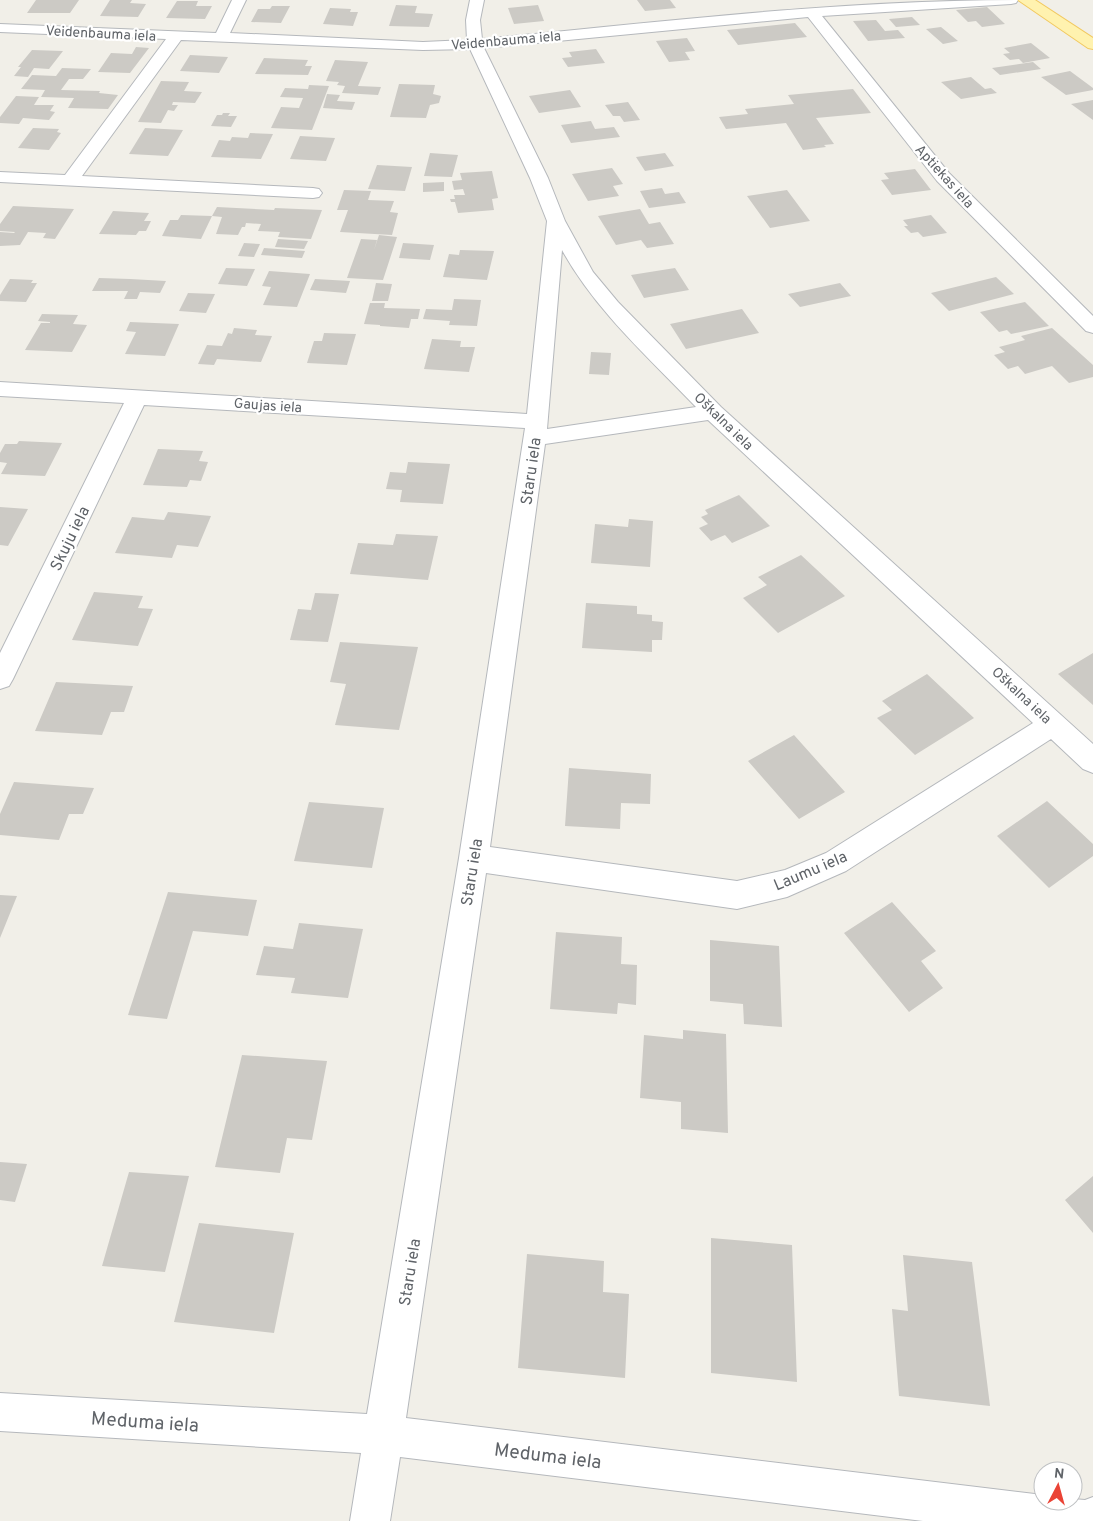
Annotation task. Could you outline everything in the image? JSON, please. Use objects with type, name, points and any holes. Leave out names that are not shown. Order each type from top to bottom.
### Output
[{"type":"main road","points":[[1026,0],[1093,45]]},
{"type":"street","points":[[221,37],[239,0]]},
{"type":"street","name":"Oškalna iela","points":[[477,0],[473,20],[475,44],[539,178],[556,220],[585,274],[611,306],[713,412],[1093,761]]},
{"type":"street","name":"Veidenbauma iela","points":[[0,28],[423,46],[475,44],[730,14],[812,12],[1010,0]]},
{"type":"street","name":"Aptiekas iela","points":[[812,12],[942,177],[1093,327]]},
{"type":"street","points":[[70,180],[176,36]]},
{"type":"street","points":[[0,177],[313,194]]},
{"type":"street","name":"Staru iela","points":[[370,1521],[474,858],[536,430],[556,220]]},
{"type":"street","name":"Gaujas iela","points":[[0,389],[138,396],[536,430],[713,412]]},
{"type":"street","name":"Skuju iela","points":[[0,679],[138,396]]},
{"type":"street","name":"Laumu iela","points":[[474,858],[738,895],[787,883],[836,862],[1053,724]]},
{"type":"street","name":"Meduma iela","points":[[0,1412],[383,1435],[1089,1521],[1093,1516]]},
{"type":"building","points":[[36,0],[79,0],[70,13],[27,13]]},
{"type":"building","points":[[110,0],[132,0],[130,3],[146,4],[138,17],[100,16]]},
{"type":"building","points":[[637,0],[670,0],[676,8],[645,11]]},
{"type":"building","points":[[177,1],[198,1],[196,6],[212,6],[205,19],[166,18]]},
{"type":"building","points":[[396,5],[417,6],[415,13],[433,14],[429,27],[389,26]]},
{"type":"building","points":[[538,5],[544,21],[514,24],[508,8]]},
{"type":"building","points":[[272,6],[290,6],[281,23],[251,22],[258,9],[270,9]]},
{"type":"building","points":[[987,7],[1005,24],[982,27],[976,21],[968,22],[956,10]]},
{"type":"building","points":[[330,8],[351,9],[350,12],[358,12],[353,26],[323,24]]},
{"type":"building","points":[[912,17],[920,25],[896,27],[889,19]]},
{"type":"building","points":[[876,20],[885,31],[898,30],[905,38],[868,41],[853,21]]},
{"type":"building","points":[[795,23],[807,37],[738,45],[727,30]]},
{"type":"building","points":[[941,27],[958,41],[943,44],[926,29]]},
{"type":"building","points":[[687,38],[695,51],[685,52],[690,60],[669,62],[656,41]]},
{"type":"building","points":[[1031,43],[1050,58],[1023,63],[1019,59],[1010,60],[1003,54],[1010,53],[1004,48]]},
{"type":"building","points":[[136,47],[149,48],[130,73],[98,72],[111,53],[132,54]]},
{"type":"building","points":[[596,49],[605,63],[568,67],[562,58],[572,57],[569,52]]},
{"type":"building","points":[[32,50],[63,51],[49,69],[34,68],[28,77],[14,76],[21,67],[18,67]]},
{"type":"building","points":[[190,55],[228,57],[219,73],[180,71]]},
{"type":"building","points":[[264,58],[308,60],[305,66],[312,66],[308,75],[255,74]]},
{"type":"building","points":[[335,60],[368,62],[358,86],[381,87],[378,95],[342,93],[345,86],[337,85],[339,82],[326,81]]},
{"type":"building","points":[[1033,62],[1041,69],[1000,75],[992,68]]},
{"type":"building","points":[[62,68],[91,69],[83,79],[69,79],[61,90],[100,91],[99,93],[118,95],[108,109],[68,108],[74,98],[41,97],[45,90],[21,89],[32,75],[56,76]]},
{"type":"building","points":[[1070,71],[1093,88],[1093,90],[1066,95],[1041,77]]},
{"type":"building","points":[[971,77],[985,89],[991,88],[997,93],[961,99],[941,82]]},
{"type":"building","points":[[161,81],[189,82],[184,91],[202,92],[195,103],[173,102],[172,105],[178,105],[174,111],[168,110],[161,123],[138,122]]},
{"type":"building","points":[[399,84],[435,85],[433,94],[441,96],[439,103],[430,105],[426,118],[390,117]]},
{"type":"building","points":[[309,85],[329,86],[312,130],[271,128],[281,107],[299,108],[303,98],[280,97],[285,88],[308,89]]},
{"type":"building","points":[[853,89],[871,113],[816,118],[834,144],[824,145],[826,147],[803,150],[786,123],[726,129],[719,117],[748,114],[745,109],[794,104],[788,95]]},
{"type":"building","points":[[570,90],[581,107],[539,113],[529,96]]},
{"type":"building","points":[[327,94],[340,95],[337,101],[355,102],[352,110],[323,108]]},
{"type":"building","points":[[16,96],[39,97],[34,105],[54,105],[50,111],[55,112],[49,120],[23,118],[19,124],[0,123],[0,117]]},
{"type":"building","points":[[1093,100],[1093,120],[1071,104]]},
{"type":"building","points":[[628,102],[640,120],[624,122],[620,116],[613,116],[605,105]]},
{"type":"building","points":[[223,113],[230,113],[228,116],[237,116],[231,127],[211,126],[217,115],[222,115]]},
{"type":"building","points":[[591,121],[595,129],[614,127],[620,137],[571,143],[561,125]]},
{"type":"building","points":[[33,128],[59,129],[57,132],[61,133],[49,150],[18,148]]},
{"type":"building","points":[[145,128],[183,130],[168,156],[129,154]]},
{"type":"building","points":[[250,133],[273,134],[261,159],[211,157],[219,140],[230,141],[232,137],[248,138]]},
{"type":"building","points":[[300,136],[335,138],[326,161],[290,159]]},
{"type":"building","points":[[430,153],[458,155],[452,177],[424,176]]},
{"type":"building","points":[[665,153],[674,166],[645,171],[636,157]]},
{"type":"building","points":[[377,165],[412,167],[405,191],[368,189]]},
{"type":"building","points":[[612,168],[623,184],[613,186],[619,196],[588,201],[572,174]]},
{"type":"building","points":[[915,169],[931,190],[892,195],[881,180],[889,179],[884,173]]},
{"type":"building","points":[[492,171],[498,198],[492,199],[494,210],[458,213],[455,202],[451,202],[450,199],[455,199],[454,195],[465,195],[463,189],[454,190],[452,181],[462,180],[460,173]]},
{"type":"building","points":[[444,182],[444,191],[423,192],[423,183]]},
{"type":"building","points":[[662,188],[665,194],[679,192],[686,203],[649,208],[640,191]]},
{"type":"building","points":[[344,190],[371,191],[368,200],[394,201],[390,212],[398,213],[392,235],[340,232],[348,210],[337,210]]},
{"type":"building","points":[[787,190],[810,221],[770,228],[747,196]]},
{"type":"building","points":[[13,206],[74,209],[55,239],[43,238],[46,233],[28,232],[20,245],[0,246],[0,232],[15,232],[0,231],[0,224]]},
{"type":"building","points":[[217,207],[322,210],[311,239],[278,237],[280,232],[258,231],[261,224],[246,223],[238,235],[216,234],[222,217],[212,216]]},
{"type":"building","points":[[640,209],[649,224],[660,222],[674,244],[647,248],[641,240],[616,245],[598,216]]},
{"type":"building","points":[[113,211],[149,213],[144,221],[151,221],[146,231],[139,231],[136,235],[99,234]]},
{"type":"building","points":[[181,215],[212,216],[201,239],[162,236],[170,220],[178,220]]},
{"type":"building","points":[[931,215],[947,233],[923,237],[918,232],[911,233],[904,226],[908,226],[903,220]]},
{"type":"building","points":[[379,235],[397,237],[383,280],[347,278],[361,239],[377,240],[374,250]]},
{"type":"building","points":[[278,239],[308,241],[304,249],[275,247]]},
{"type":"building","points":[[244,243],[260,244],[254,257],[238,256]]},
{"type":"building","points":[[403,243],[434,245],[430,260],[399,258]]},
{"type":"building","points":[[264,248],[305,251],[302,258],[261,255]]},
{"type":"building","points":[[460,250],[494,251],[487,280],[443,277],[449,254],[459,255]]},
{"type":"building","points":[[226,268],[255,269],[247,286],[218,284]]},
{"type":"building","points":[[675,268],[689,290],[644,298],[631,275]]},
{"type":"building","points":[[269,271],[310,274],[297,307],[263,305],[271,287],[262,286]]},
{"type":"building","points":[[996,277],[1014,294],[949,311],[931,293]]},
{"type":"building","points":[[99,278],[166,281],[160,293],[140,292],[137,299],[124,299],[128,291],[92,291]]},
{"type":"building","points":[[10,279],[33,280],[31,283],[37,283],[26,302],[0,301],[0,295]]},
{"type":"building","points":[[315,279],[350,281],[346,293],[310,290]]},
{"type":"building","points":[[376,283],[392,284],[388,301],[372,301]]},
{"type":"building","points":[[840,283],[851,296],[800,307],[788,294]]},
{"type":"building","points":[[188,293],[215,294],[206,313],[179,311]]},
{"type":"building","points":[[454,299],[481,300],[477,326],[449,325],[450,321],[423,319],[426,309],[452,310]]},
{"type":"building","points":[[1025,302],[1049,326],[1011,334],[1007,330],[999,332],[980,312]]},
{"type":"building","points":[[370,303],[385,303],[384,308],[420,309],[418,319],[411,319],[409,328],[364,324]]},
{"type":"building","points":[[742,309],[759,333],[686,349],[670,324]]},
{"type":"building","points":[[42,314],[78,315],[73,324],[87,325],[72,352],[25,350],[41,323],[50,323],[38,321]]},
{"type":"building","points":[[130,322],[179,324],[165,356],[125,354],[136,332],[126,331]]},
{"type":"building","points":[[234,328],[257,330],[255,335],[272,336],[261,362],[217,359],[214,365],[198,364],[207,345],[222,346],[228,333],[232,334]]},
{"type":"building","points":[[1052,328],[1093,365],[1093,377],[1069,383],[1052,366],[1025,374],[1018,366],[1008,369],[994,355],[1005,352],[999,347],[1025,340],[1021,336]]},
{"type":"building","points":[[324,333],[356,334],[347,365],[307,363],[314,341],[322,341]]},
{"type":"building","points":[[432,339],[461,341],[460,347],[475,347],[469,372],[424,369]]},
{"type":"building","points":[[591,352],[611,353],[609,375],[589,374]]},
{"type":"building","points":[[19,441],[62,443],[45,476],[1,474],[7,463],[0,462],[0,453],[5,444],[17,444]]},
{"type":"building","points":[[158,449],[203,451],[199,461],[208,462],[201,481],[190,480],[187,487],[143,485]]},
{"type":"building","points":[[408,462],[450,464],[443,504],[400,502],[402,490],[386,489],[390,472],[406,473]]},
{"type":"building","points":[[739,495],[770,526],[732,543],[725,535],[711,541],[699,528],[708,524],[701,517],[708,514],[705,510]]},
{"type":"building","points":[[0,507],[28,509],[8,546],[0,545]]},
{"type":"building","points":[[168,512],[211,516],[198,547],[177,545],[172,558],[115,553],[132,517],[164,520]]},
{"type":"building","points":[[629,519],[653,521],[650,567],[591,563],[595,524],[628,527]]},
{"type":"building","points":[[396,534],[438,536],[428,580],[350,574],[358,543],[393,545]]},
{"type":"building","points":[[801,555],[845,596],[778,633],[743,598],[767,585],[758,577]]},
{"type":"building","points":[[94,592],[143,596],[138,608],[153,609],[138,646],[72,640]]},
{"type":"building","points":[[315,593],[339,594],[328,642],[290,640],[298,609],[311,610]]},
{"type":"building","points":[[586,603],[637,606],[637,614],[652,615],[652,621],[663,622],[662,640],[652,640],[652,652],[582,648]]},
{"type":"building","points":[[340,642],[418,647],[399,730],[335,725],[346,684],[330,682]]},
{"type":"building","points":[[1093,653],[1093,705],[1058,674]]},
{"type":"building","points":[[927,674],[974,718],[915,755],[877,718],[892,710],[882,701]]},
{"type":"building","points":[[56,682],[133,686],[124,712],[111,712],[102,735],[35,731]]},
{"type":"building","points":[[794,735],[845,792],[799,819],[748,761]]},
{"type":"building","points":[[569,768],[651,774],[650,804],[621,803],[620,829],[565,826]]},
{"type":"building","points":[[14,782],[94,788],[83,814],[69,814],[59,840],[0,835],[0,814]]},
{"type":"building","points":[[1047,801],[1093,844],[1093,856],[1049,888],[997,836]]},
{"type":"building","points":[[309,802],[384,808],[372,868],[294,861]]},
{"type":"building","points":[[168,892],[257,900],[248,936],[193,931],[167,1019],[128,1015]]},
{"type":"building","points":[[0,895],[17,896],[0,938]]},
{"type":"building","points":[[892,902],[936,951],[921,961],[943,988],[909,1012],[844,933]]},
{"type":"building","points":[[299,923],[363,929],[348,998],[291,993],[295,978],[256,975],[264,946],[293,949]]},
{"type":"building","points":[[556,932],[622,937],[621,964],[637,965],[636,1005],[618,1003],[617,1014],[550,1009]]},
{"type":"building","points":[[710,940],[779,946],[782,1027],[744,1024],[743,1004],[710,1001]]},
{"type":"building","points":[[683,1030],[726,1034],[728,1133],[681,1129],[681,1102],[640,1098],[644,1035],[683,1039]]},
{"type":"building","points":[[242,1055],[327,1061],[312,1140],[287,1138],[280,1173],[215,1167]]},
{"type":"building","points":[[0,1162],[27,1164],[15,1202],[0,1200]]},
{"type":"building","points":[[129,1172],[189,1176],[165,1272],[102,1266]]},
{"type":"building","points":[[1093,1176],[1093,1233],[1065,1200]]},
{"type":"building","points":[[199,1223],[294,1233],[274,1333],[174,1322]]},
{"type":"building","points":[[711,1238],[792,1245],[797,1382],[711,1373]]},
{"type":"building","points":[[527,1254],[604,1261],[603,1292],[629,1294],[625,1378],[518,1368]]},
{"type":"building","points":[[903,1255],[972,1262],[990,1406],[899,1396],[892,1309],[908,1311]]}]
